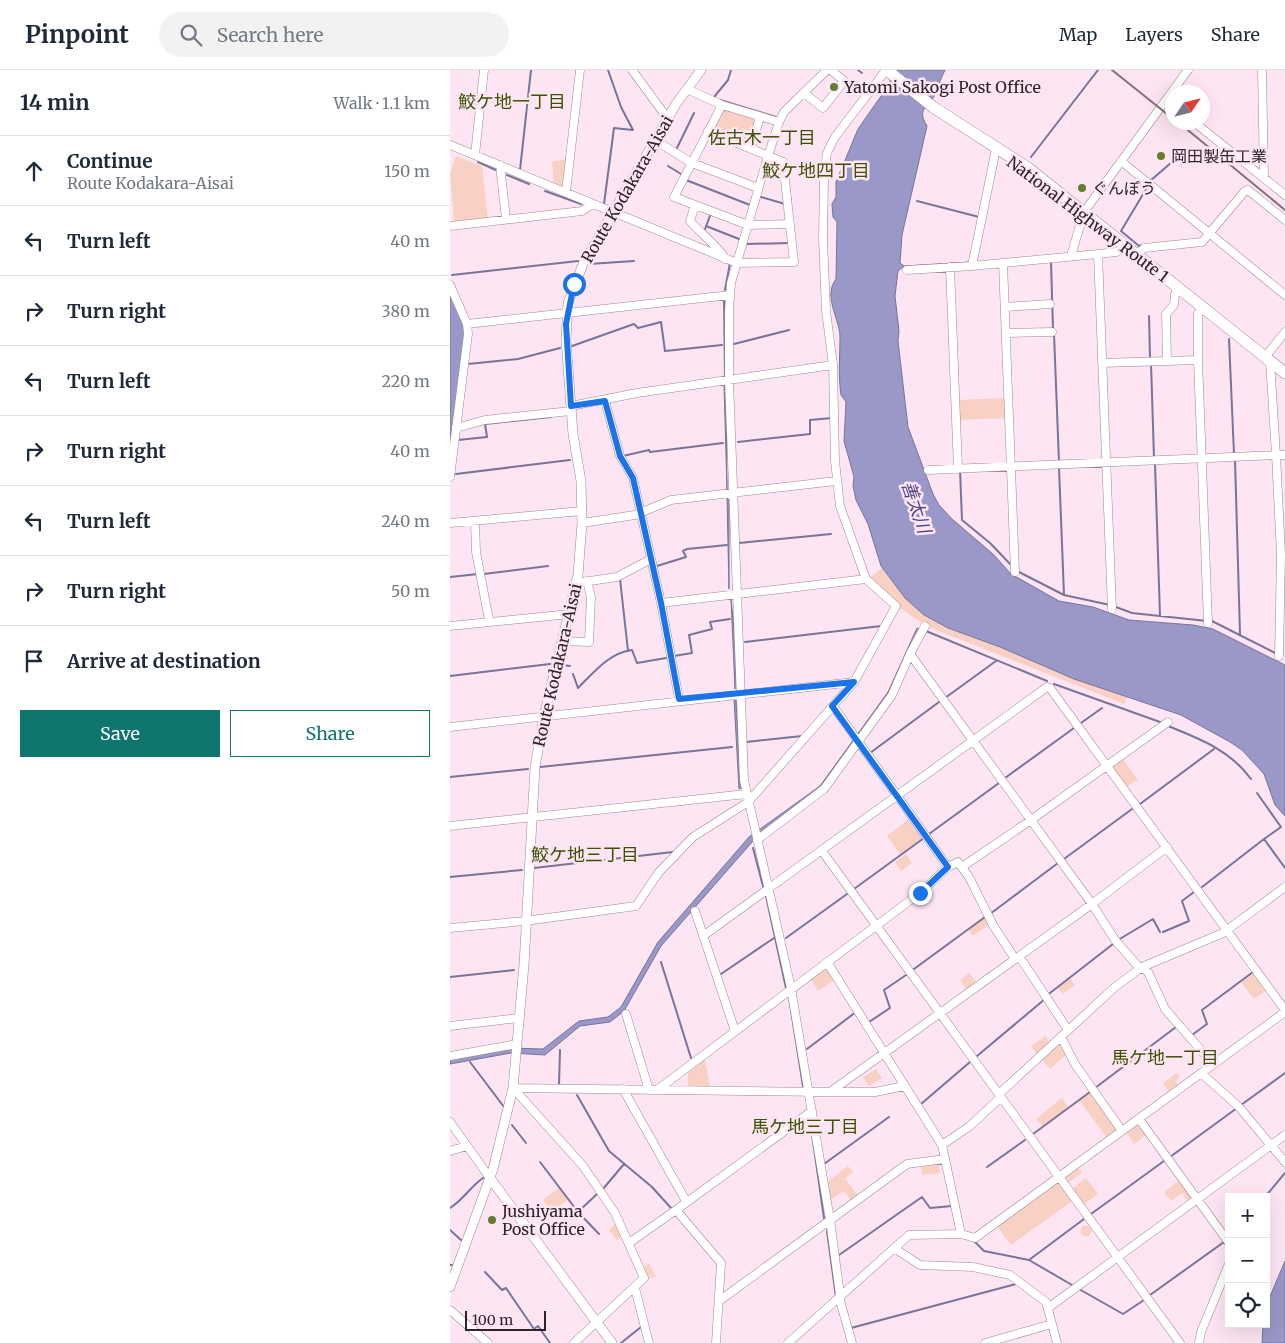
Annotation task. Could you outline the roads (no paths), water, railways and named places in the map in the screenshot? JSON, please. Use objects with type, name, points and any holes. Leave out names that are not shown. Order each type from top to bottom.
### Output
[{"type":"highway","name":"National Highway Route 1","points":[[886,70],[933,107],[1028,168],[1285,373]]},
{"type":"main road","name":"Route Kodakara-Aisai","points":[[450,1287],[499,1152],[513,1088],[524,965],[535,767],[544,716],[576,583],[582,511],[581,481],[571,408],[566,340],[567,312],[578,273],[668,119],[701,70]]},
{"type":"main road","points":[[490,1178],[612,1343]]},
{"type":"street","points":[[475,155],[484,70]]},
{"type":"street","points":[[566,192],[580,70]]},
{"type":"street","points":[[632,70],[668,119]]},
{"type":"street","points":[[827,70],[784,112],[768,156],[737,263],[730,295],[729,380],[740,694],[746,794],[791,988],[830,1220],[839,1296],[852,1343]]},
{"type":"street","points":[[804,93],[823,108],[844,81],[831,70]]},
{"type":"street","points":[[450,928],[525,921],[636,906],[659,872],[693,837],[748,802],[854,682],[896,606],[866,579],[840,506],[836,481],[833,365],[826,311],[823,239],[826,156],[835,137],[886,70]]},
{"type":"street","points":[[1176,85],[1188,70]]},
{"type":"street","points":[[1262,70],[1264,178]]},
{"type":"street","points":[[687,89],[722,105],[779,122]]},
{"type":"street","points":[[1071,256],[1084,212],[1165,100]]},
{"type":"street","points":[[722,105],[674,197],[748,225],[790,224]]},
{"type":"street","points":[[751,149],[760,116]]},
{"type":"street","points":[[1204,130],[1285,195]]},
{"type":"street","points":[[450,145],[737,263],[794,262],[783,162],[708,131]]},
{"type":"street","points":[[656,140],[692,163],[758,188]]},
{"type":"street","points":[[972,266],[996,149]]},
{"type":"street","points":[[1121,161],[1285,295]]},
{"type":"street","points":[[500,165],[506,219]]},
{"type":"street","points":[[1137,255],[1144,248],[1202,242],[1245,191],[1248,190],[1285,220]]},
{"type":"street","points":[[450,226],[582,211],[592,204]]},
{"type":"street","points":[[695,205],[690,221],[702,235],[722,252],[725,258]]},
{"type":"street","points":[[907,270],[1098,254],[1116,252],[1126,247]]},
{"type":"street","points":[[1098,254],[1112,609]]},
{"type":"street","points":[[1003,263],[1015,572]]},
{"type":"street","points":[[950,267],[958,469]]},
{"type":"street","points":[[450,285],[467,324],[467,356],[459,393],[450,477]]},
{"type":"street","points":[[1167,361],[1166,314],[1174,304],[1178,288]]},
{"type":"street","points":[[467,324],[730,295]]},
{"type":"street","points":[[1005,307],[1050,304]]},
{"type":"street","points":[[1202,307],[1198,314],[1198,360],[1208,623]]},
{"type":"street","points":[[1006,333],[1052,332]]},
{"type":"street","points":[[1280,656],[1283,554],[1268,359],[1285,332]]},
{"type":"street","points":[[1102,363],[1198,360]]},
{"type":"street","points":[[456,428],[485,420],[571,408],[637,393],[833,365]]},
{"type":"street","points":[[605,401],[620,456],[633,478],[661,603],[679,699]]},
{"type":"street","points":[[928,470],[1285,455]]},
{"type":"street","points":[[582,524],[640,513],[671,500],[836,481]]},
{"type":"street","points":[[450,523],[582,511]]},
{"type":"street","points":[[475,521],[476,552],[489,620]]},
{"type":"street","points":[[576,583],[617,577],[651,559]]},
{"type":"street","points":[[661,603],[866,579]]},
{"type":"street","points":[[563,641],[589,642],[591,597],[587,581]]},
{"type":"street","points":[[450,626],[489,620],[570,614]]},
{"type":"street","points":[[757,840],[824,789],[856,740],[892,695],[925,626]]},
{"type":"street","points":[[910,654],[1092,904],[1115,940],[1137,965],[1148,972],[1158,990],[1165,1009],[1213,1064]]},
{"type":"street","points":[[450,727],[679,699],[854,682]]},
{"type":"street","points":[[703,936],[1050,683],[1107,766],[1285,1011],[1060,1178],[975,1238],[961,1234],[909,1235],[788,1343]]},
{"type":"street","points":[[832,706],[948,867]]},
{"type":"street","points":[[962,867],[1168,722]]},
{"type":"street","points":[[450,826],[746,794]]},
{"type":"street","points":[[830,1092],[1092,904],[1167,847]]},
{"type":"street","points":[[822,851],[1180,1343]]},
{"type":"street","points":[[653,1090],[920,893],[948,867],[958,862],[993,925],[1068,1030]]},
{"type":"street","points":[[942,1144],[970,1126],[1068,1030],[1115,988],[1142,967],[1228,930],[1285,887]]},
{"type":"street","points":[[695,911],[735,1031]]},
{"type":"street","points":[[827,962],[942,1144],[961,1234]]},
{"type":"street","points":[[626,1014],[653,1090]]},
{"type":"street","points":[[450,1026],[518,1018]]},
{"type":"street","points":[[1061,1037],[1075,1064],[1122,1131]]},
{"type":"street","points":[[450,1056],[517,1044]]},
{"type":"street","points":[[1201,1073],[1239,1107],[1272,1144],[1285,1162]]},
{"type":"street","points":[[513,1088],[809,1093],[875,1092],[905,1086]]},
{"type":"street","points":[[513,1088],[583,1166],[615,1213],[644,1278],[574,1343]]},
{"type":"street","points":[[623,1090],[686,1201]]},
{"type":"street","points":[[629,1243],[812,1111]]},
{"type":"street","points":[[1139,1120],[1225,1238]]},
{"type":"street","points":[[450,1122],[490,1178]]},
{"type":"street","points":[[1048,1308],[1285,1135]]},
{"type":"street","points":[[450,1151],[467,1146]]},
{"type":"street","points":[[719,1301],[907,1164],[945,1159]]},
{"type":"street","points":[[676,1210],[721,1263],[716,1343]]},
{"type":"street","points":[[894,1248],[920,1265],[973,1267],[1010,1275],[1046,1302],[1057,1343]]},
{"type":"street","points":[[1199,1343],[1201,1332],[1225,1274]]},
{"type":"street","points":[[635,1288],[649,1343]]},
{"type":"street","points":[[450,1310],[488,1343]]},
{"type":"street","points":[[985,1343],[1052,1324]]},
{"type":"water","name":"善太川","points":[[894,70],[945,70],[934,97],[923,111],[927,126],[902,235],[900,263],[904,266],[971,262],[903,267],[898,271],[895,296],[908,427],[933,494],[939,505],[952,519],[993,554],[1011,574],[1059,601],[1093,607],[1129,620],[1193,625],[1213,629],[1285,665],[1285,816],[1275,805],[1264,774],[1242,750],[1230,742],[1181,715],[1074,679],[1000,647],[948,628],[924,615],[905,598],[881,566],[868,524],[856,500],[853,486],[854,477],[844,441],[846,402],[841,395],[839,373],[840,336],[831,300],[832,286],[836,279],[837,222],[833,217],[832,204],[836,197],[836,182],[858,129],[888,86]]},
{"type":"water","points":[[450,291],[465,331],[450,455]]},
{"type":"water","points":[[724,385],[726,387],[727,490]]},
{"type":"water","points":[[727,498],[729,500],[729,589]]},
{"type":"water","points":[[731,599],[736,648],[735,689]]},
{"type":"water","points":[[917,628],[920,629],[890,694],[822,788],[753,841],[661,946],[624,1011],[610,1022],[580,1026],[545,1055],[511,1053],[450,1064],[450,1058],[511,1048],[543,1049],[579,1021],[608,1017],[621,1007],[658,942],[749,837],[820,786],[888,692]]},
{"type":"water","points":[[734,698],[736,699],[741,788],[739,789]]},
{"type":"water","points":[[1285,1261],[1285,1343],[1262,1343],[1263,1328],[1270,1328],[1270,1297]]},
{"type":"waterway","points":[[520,170],[531,70]]},
{"type":"waterway","points":[[604,204],[614,128],[633,130],[621,107],[608,70]]},
{"type":"waterway","points":[[714,97],[728,80],[731,70]]},
{"type":"waterway","points":[[858,70],[862,73]]},
{"type":"waterway","points":[[1031,157],[1098,70]]},
{"type":"waterway","points":[[720,100],[776,117]]},
{"type":"waterway","points":[[677,148],[694,113]]},
{"type":"waterway","points":[[478,162],[498,171]]},
{"type":"waterway","points":[[1150,181],[1172,162]]},
{"type":"waterway","points":[[668,166],[681,174]]},
{"type":"waterway","points":[[507,175],[529,184]]},
{"type":"waterway","points":[[686,180],[750,205]]},
{"type":"waterway","points":[[1142,245],[1139,246],[1121,231],[1148,186]]},
{"type":"waterway","points":[[545,191],[581,204]]},
{"type":"waterway","points":[[761,197],[785,204]]},
{"type":"waterway","points":[[917,201],[979,217]]},
{"type":"waterway","points":[[704,232],[711,213]]},
{"type":"waterway","points":[[706,226],[739,239]]},
{"type":"waterway","points":[[747,244],[790,243]]},
{"type":"waterway","points":[[452,275],[578,261]]},
{"type":"waterway","points":[[589,264],[634,261]]},
{"type":"waterway","points":[[1051,262],[1053,329]]},
{"type":"waterway","points":[[725,290],[730,263]]},
{"type":"waterway","points":[[724,299],[725,376]]},
{"type":"waterway","points":[[1149,316],[1150,358]]},
{"type":"waterway","points":[[572,346],[634,324],[638,328],[661,322],[665,351],[722,345]]},
{"type":"waterway","points":[[734,344],[789,330]]},
{"type":"waterway","points":[[1054,334],[1059,462]]},
{"type":"waterway","points":[[1229,339],[1234,454]]},
{"type":"waterway","points":[[468,364],[518,359],[560,348]]},
{"type":"waterway","points":[[1151,363],[1154,458]]},
{"type":"waterway","points":[[458,440],[487,437],[485,424],[551,417]]},
{"type":"waterway","points":[[738,442],[810,434],[810,420],[832,418]]},
{"type":"waterway","points":[[623,456],[649,450],[650,452],[723,443]]},
{"type":"waterway","points":[[456,474],[570,460]]},
{"type":"waterway","points":[[1235,460],[1240,634]]},
{"type":"waterway","points":[[1155,464],[1160,616]]},
{"type":"waterway","points":[[1059,468],[1064,595]]},
{"type":"waterway","points":[[960,470],[962,520],[990,543],[1012,566]]},
{"type":"waterway","points":[[739,543],[831,534]]},
{"type":"waterway","points":[[657,566],[686,557],[683,551],[687,549],[727,545]]},
{"type":"waterway","points":[[484,574],[548,566]]},
{"type":"waterway","points":[[1019,572],[1064,595],[1110,605]]},
{"type":"waterway","points":[[450,577],[478,574]]},
{"type":"waterway","points":[[620,579],[628,651]]},
{"type":"waterway","points":[[1116,607],[1132,613],[1207,621]]},
{"type":"waterway","points":[[674,656],[692,653],[689,635],[712,629],[710,622],[730,619]]},
{"type":"waterway","points":[[1210,620],[1277,654]]},
{"type":"waterway","points":[[745,642],[881,626]]},
{"type":"waterway","points":[[926,631],[1047,681]]},
{"type":"waterway","points":[[573,674],[578,688],[602,664],[624,652],[632,650],[637,663],[666,658]]},
{"type":"waterway","points":[[945,698],[996,661]]},
{"type":"waterway","points":[[450,676],[550,664]]},
{"type":"waterway","points":[[562,665],[570,666]]},
{"type":"waterway","points":[[1054,684],[1160,722]]},
{"type":"waterway","points":[[870,753],[939,702]]},
{"type":"waterway","points":[[1081,723],[1102,708]]},
{"type":"waterway","points":[[1168,726],[1214,746],[1234,760],[1251,779]]},
{"type":"waterway","points":[[1005,778],[1074,728]]},
{"type":"waterway","points":[[746,742],[802,736]]},
{"type":"waterway","points":[[540,767],[732,747]]},
{"type":"waterway","points":[[1140,804],[1214,749]]},
{"type":"waterway","points":[[450,777],[528,769]]},
{"type":"waterway","points":[[929,834],[999,783]]},
{"type":"waterway","points":[[1257,793],[1281,827],[1264,839],[1285,868]]},
{"type":"waterway","points":[[1064,859],[1132,809]]},
{"type":"waterway","points":[[854,889],[924,838]]},
{"type":"waterway","points":[[1202,887],[1264,839]]},
{"type":"waterway","points":[[753,848],[764,890]]},
{"type":"waterway","points":[[534,868],[673,852]]},
{"type":"waterway","points":[[990,914],[1058,863]]},
{"type":"waterway","points":[[450,877],[522,870]]},
{"type":"waterway","points":[[1163,932],[1189,921],[1182,901],[1194,892]]},
{"type":"waterway","points":[[786,938],[847,894]]},
{"type":"waterway","points":[[766,896],[786,988]]},
{"type":"waterway","points":[[914,969],[985,917]]},
{"type":"waterway","points":[[1118,940],[1153,919],[1160,932]]},
{"type":"waterway","points":[[721,974],[774,938]]},
{"type":"waterway","points":[[1050,993],[1113,944]]},
{"type":"waterway","points":[[661,962],[691,1058]]},
{"type":"waterway","points":[[450,977],[514,970]]},
{"type":"waterway","points":[[1192,1035],[1207,1024],[1202,1010],[1253,972]]},
{"type":"waterway","points":[[869,1022],[890,1008],[884,990],[906,975]]},
{"type":"waterway","points":[[789,997],[803,1086]]},
{"type":"waterway","points":[[977,1056],[1045,999]]},
{"type":"waterway","points":[[807,1049],[856,1012]]},
{"type":"waterway","points":[[1095,1088],[1176,1027]]},
{"type":"waterway","points":[[559,1086],[560,1050]]},
{"type":"waterway","points":[[470,1062],[504,1107]]},
{"type":"waterway","points":[[921,1104],[970,1062]]},
{"type":"waterway","points":[[1241,1105],[1285,1073]]},
{"type":"waterway","points":[[1033,1134],[1090,1092]]},
{"type":"waterway","points":[[577,1095],[609,1151],[652,1187],[671,1208]]},
{"type":"waterway","points":[[1170,1157],[1237,1108]]},
{"type":"waterway","points":[[824,1164],[889,1117]]},
{"type":"waterway","points":[[512,1125],[526,1143]]},
{"type":"waterway","points":[[812,1134],[824,1218]]},
{"type":"waterway","points":[[987,1167],[1025,1140]]},
{"type":"waterway","points":[[1091,1214],[1164,1161]]},
{"type":"waterway","points":[[540,1162],[578,1212]]},
{"type":"waterway","points":[[603,1189],[624,1164]]},
{"type":"waterway","points":[[1268,1193],[1285,1173]]},
{"type":"waterway","points":[[450,1208],[483,1178]]},
{"type":"waterway","points":[[598,1193],[578,1212],[599,1234]]},
{"type":"waterway","points":[[839,1255],[922,1197],[930,1208],[952,1206]]},
{"type":"waterway","points":[[1029,1260],[1084,1219]]},
{"type":"waterway","points":[[450,1230],[461,1240]]},
{"type":"waterway","points":[[827,1231],[836,1297]]},
{"type":"waterway","points":[[973,1240],[984,1251],[1029,1260],[1072,1285]]},
{"type":"waterway","points":[[1150,1295],[1224,1242],[1225,1243]]},
{"type":"waterway","points":[[485,1272],[502,1290],[506,1288],[534,1329],[538,1326],[550,1343]]},
{"type":"waterway","points":[[851,1328],[1016,1284]]},
{"type":"waterway","points":[[1079,1289],[1123,1314],[1144,1300]]},
{"type":"waterway","points":[[621,1343],[641,1327]]},
{"type":"railway","points":[[1112,70],[1165,112]]},
{"type":"railway","points":[[1188,130],[1285,210]]},
{"type":"place","name":"Yatomi Sakogi Post Office","points":[[834,87]]},
{"type":"place","name":"岡田製缶工業","points":[[1161,156]]},
{"type":"place","name":"ぐんぽう","points":[[1082,188]]},
{"type":"place","name":"Jushiyama Post Office","points":[[492,1220]]},
{"type":"district","name":"鮫ケ地一丁目","points":[[512,102]]},
{"type":"district","name":"佐古木一丁目","points":[[762,138]]},
{"type":"district","name":"鮫ケ地四丁目","points":[[816,171]]},
{"type":"district","name":"鮫ケ地三丁目","points":[[585,855]]},
{"type":"district","name":"馬ケ地一丁目","points":[[1165,1058]]},
{"type":"district","name":"馬ケ地三丁目","points":[[805,1127]]}]
